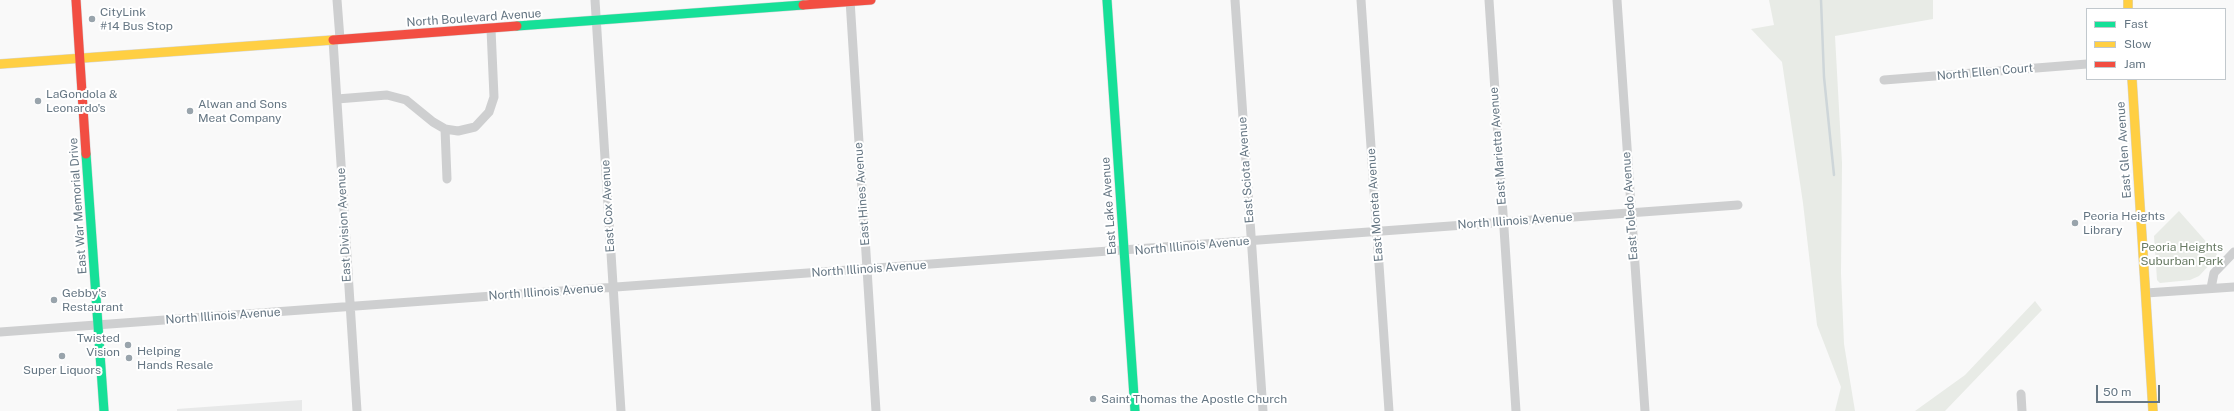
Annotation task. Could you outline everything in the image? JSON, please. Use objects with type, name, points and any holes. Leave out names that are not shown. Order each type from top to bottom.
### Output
[{"type":"main road","name":"East War Memorial Drive","points":[[76,0],[104,411]]},
{"type":"main road","name":"North Boulevard Avenue","points":[[0,64],[871,0]]},
{"type":"main road","name":"East Lake Avenue","points":[[1107,0],[1135,411]]},
{"type":"main road","name":"East Glen Avenue","points":[[2132,80],[2153,411]]},
{"type":"street","name":"East Division Avenue","points":[[337,0],[337,99],[349,307],[357,411]]},
{"type":"street","name":"East Cox Avenue","points":[[595,0],[612,288],[621,411]]},
{"type":"street","name":"East Sciota Avenue","points":[[1235,0],[1262,411]]},
{"type":"street","name":"East Moneta Avenue","points":[[1361,0],[1389,411]]},
{"type":"street","name":"East Marietta Avenue","points":[[1489,0],[1516,411]]},
{"type":"street","name":"East Toledo Avenue","points":[[1617,0],[1630,213],[1645,411]]},
{"type":"street","name":"East Hines Avenue","points":[[850,1],[876,411]]},
{"type":"street","points":[[337,99],[387,95],[406,100],[433,122],[445,128],[458,131],[475,127],[480,124],[492,107],[494,83],[491,29]]},
{"type":"street","name":"North Ellen Court","points":[[1884,80],[2086,64]]},
{"type":"street","points":[[445,128],[447,179]]},
{"type":"street","name":"North Illinois Avenue","points":[[0,332],[1125,251],[1738,205]]},
{"type":"street","points":[[2211,288],[2214,273],[2234,252]]},
{"type":"street","points":[[2146,293],[2234,287]]},
{"type":"street","points":[[2021,394],[2022,411]]},
{"type":"shaded area","points":[[302,400],[302,411],[177,411],[177,409]]},
{"type":"green space","points":[[1769,0],[1933,0],[1933,19],[1835,36],[1842,163],[1841,273],[1844,344],[1855,411],[1835,411],[1841,387],[1817,325],[1803,203],[1782,62],[1751,29],[1774,25]]},
{"type":"green space","name":"Peoria Heights Suburban Park","points":[[2179,211],[2217,254],[2215,259],[2199,276],[2190,280],[2160,283],[2157,280],[2154,236]]},
{"type":"green space","points":[[2035,301],[2042,310],[1945,411],[1915,411],[1965,375]]},
{"type":"waterway","points":[[1821,0],[1824,77],[1834,175]]},
{"type":"traffic: fast","points":[[1107,0],[1135,411]]},
{"type":"traffic: fast","points":[[517,26],[803,5]]},
{"type":"traffic: fast","points":[[86,154],[104,411]]},
{"type":"traffic: slow","points":[[2128,0],[2128,8]]},
{"type":"traffic: slow","points":[[0,64],[333,40]]},
{"type":"traffic: slow","points":[[2132,80],[2153,411]]},
{"type":"traffic: jam","points":[[76,0],[86,154]]},
{"type":"traffic: jam","points":[[803,5],[871,0]]},
{"type":"traffic: jam","points":[[333,40],[517,26]]},
{"type":"place","name":"CityLink #14 Bus Stop","points":[[92,19]]},
{"type":"place","name":"LaGondola & Leonardo's","points":[[38,101]]},
{"type":"place","name":"Alwan and Sons Meat Company","points":[[190,111]]},
{"type":"place","name":"Peoria Heights Library","points":[[2075,223]]},
{"type":"place","name":"Gebby's Restaurant","points":[[54,300]]},
{"type":"place","name":"Twisted Vision","points":[[128,345]]},
{"type":"place","name":"Super Liquors","points":[[62,356]]},
{"type":"place","name":"Helping Hands Resale","points":[[129,358]]},
{"type":"place","name":"Saint Thomas the Apostle Church","points":[[1093,399]]}]
